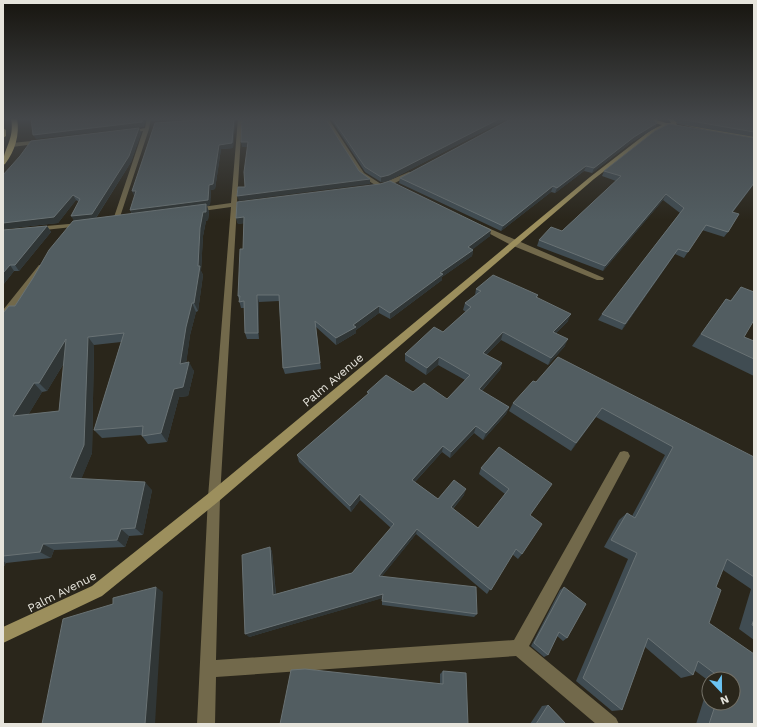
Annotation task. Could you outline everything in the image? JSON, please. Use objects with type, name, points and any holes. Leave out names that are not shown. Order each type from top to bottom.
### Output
[{"type":"highway","points":[[3,163],[9,152]]},
{"type":"street","points":[[117,220],[140,152]]},
{"type":"street","points":[[206,724],[214,497],[235,205],[237,152]]},
{"type":"street","points":[[348,152],[362,174],[380,186]]},
{"type":"street","name":"Palm Avenue","points":[[3,635],[97,591],[214,497],[622,152]]},
{"type":"street","points":[[372,187],[394,185],[418,169]]},
{"type":"street","points":[[184,212],[250,203]]},
{"type":"street","points":[[473,223],[514,243],[600,278]]},
{"type":"street","points":[[27,230],[72,229],[89,224]]},
{"type":"street","points":[[3,316],[46,262]]},
{"type":"street","points":[[519,648],[624,456]]},
{"type":"street","points":[[207,669],[519,648],[610,724]]},
{"type":"building","points":[[23,152],[130,152],[92,214],[71,216],[80,199],[73,195],[54,217],[3,223],[3,175]]},
{"type":"building","points":[[145,152],[218,152],[213,184],[209,185],[208,200],[130,210],[136,191],[132,191]]},
{"type":"building","points":[[247,152],[347,152],[359,171],[370,179],[237,196],[238,187],[245,187],[244,172]]},
{"type":"building","points":[[355,152],[434,152],[389,175],[381,177],[365,167]]},
{"type":"building","points":[[449,152],[615,152],[594,168],[586,166],[557,188],[553,186],[503,226],[400,178]]},
{"type":"building","points":[[628,152],[754,152],[754,183],[732,212],[739,214],[728,232],[706,225],[688,252],[678,249],[625,324],[602,314],[684,208],[666,194],[605,266],[539,240],[551,227],[562,231],[621,176],[604,171]]},
{"type":"building","points":[[390,181],[491,230],[468,247],[473,250],[440,273],[443,274],[390,313],[379,306],[353,325],[356,327],[336,338],[315,321],[320,363],[283,368],[279,295],[257,295],[258,333],[245,333],[244,301],[239,302],[240,296],[238,296],[240,249],[243,249],[244,217],[236,218],[237,202],[380,184]]},
{"type":"building","points":[[206,204],[206,212],[203,212],[200,228],[198,266],[200,266],[194,303],[192,303],[186,327],[180,364],[189,362],[183,387],[174,389],[161,433],[142,436],[143,426],[94,430],[124,333],[88,337],[84,445],[70,478],[145,482],[135,528],[121,529],[117,540],[43,544],[40,552],[3,556],[3,313],[9,306],[15,306],[49,250],[73,221]],"holes":[[[66,339],[59,411],[13,416],[34,383],[39,383]]]},
{"type":"building","points":[[47,226],[15,265],[10,265],[3,273],[3,230]]},
{"type":"building","points":[[493,275],[538,295],[536,297],[571,314],[553,332],[568,339],[551,358],[503,332],[483,353],[502,363],[479,389],[509,407],[486,433],[476,426],[451,452],[443,446],[412,480],[438,499],[454,480],[466,489],[451,507],[478,528],[509,489],[481,468],[499,447],[552,484],[530,515],[542,524],[522,554],[516,549],[491,590],[417,529],[379,576],[476,587],[477,614],[382,601],[383,594],[245,634],[242,555],[270,547],[273,595],[352,573],[394,524],[360,494],[350,506],[297,455],[369,393],[367,392],[386,375],[413,392],[424,383],[447,399],[470,375],[439,357],[427,368],[405,354],[434,327],[443,332],[471,307],[465,303],[481,291],[476,289]]},
{"type":"building","points":[[741,287],[754,292],[754,320],[744,337],[754,341],[754,359],[701,334],[726,299],[731,301]]},
{"type":"building","points":[[558,357],[754,457],[754,577],[727,559],[716,587],[721,590],[709,623],[754,654],[754,724],[709,724],[713,711],[741,711],[741,671],[711,671],[698,661],[693,675],[648,638],[622,710],[583,678],[637,553],[611,540],[627,513],[635,518],[673,447],[602,408],[576,443],[513,403],[533,381],[536,382]]},
{"type":"building","points":[[156,587],[145,724],[42,724],[63,619],[113,604],[113,598]]},
{"type":"building","points":[[564,587],[586,604],[567,638],[559,632],[548,655],[534,643]]},
{"type":"building","points":[[305,669],[443,684],[443,671],[466,673],[468,724],[280,724],[291,670]]},
{"type":"building","points":[[548,705],[566,724],[536,724]]}]
